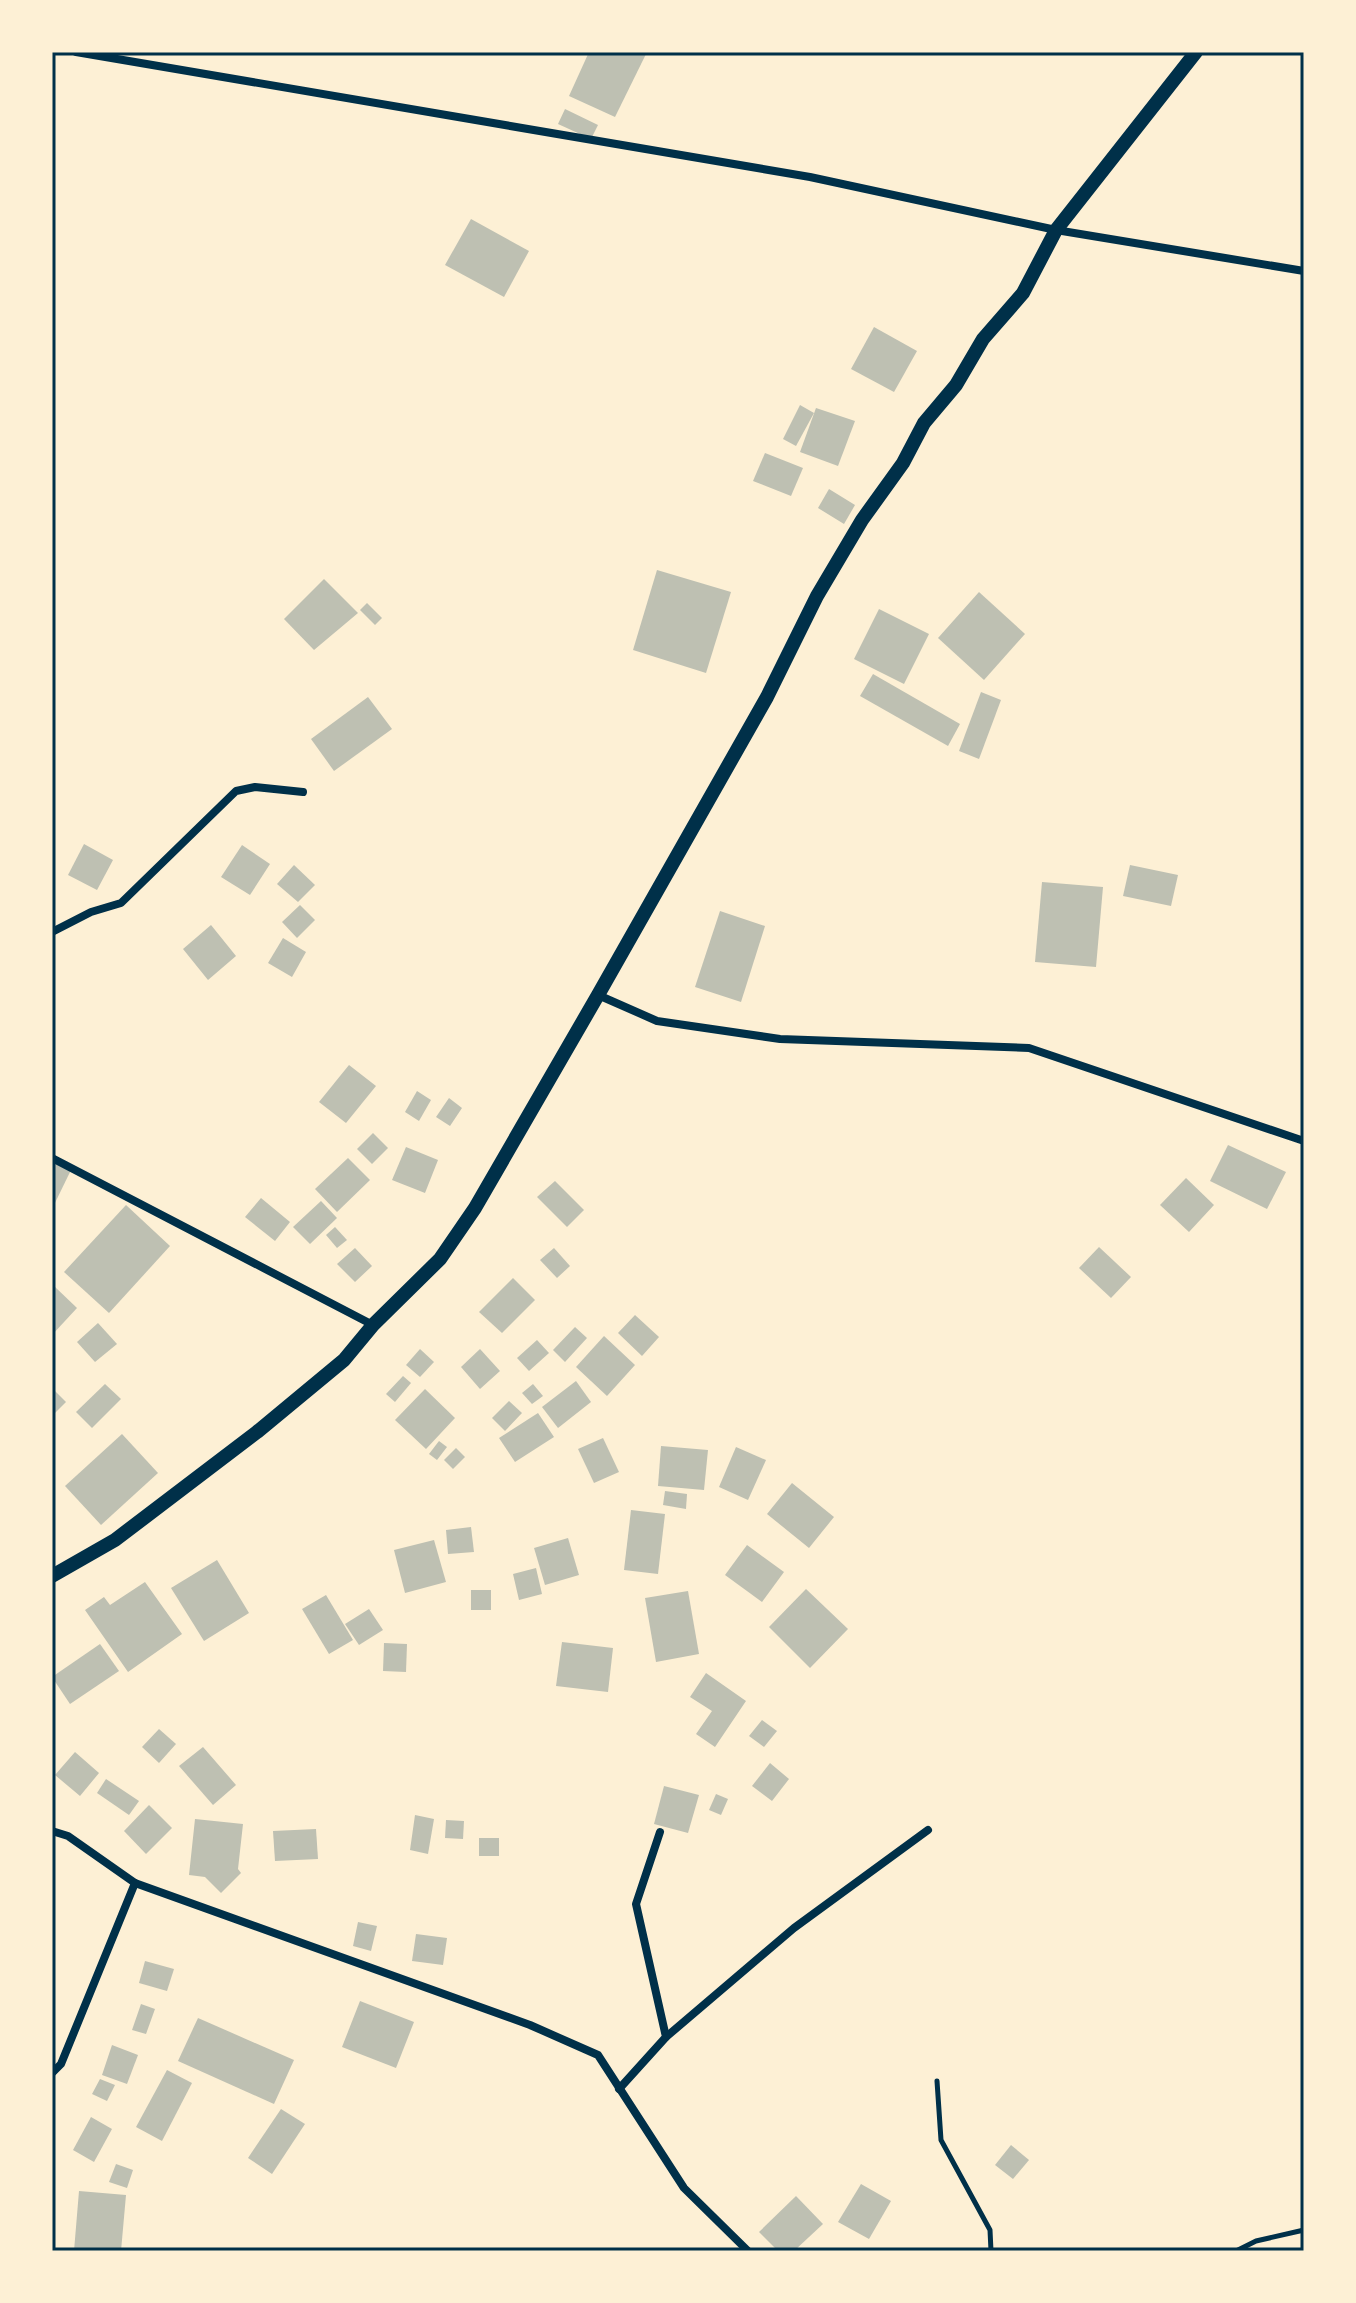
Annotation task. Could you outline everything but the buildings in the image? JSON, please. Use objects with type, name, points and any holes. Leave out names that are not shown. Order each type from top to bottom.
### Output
[{"type":"street","points":[[76,52],[810,177],[1056,230],[1304,271]]},
{"type":"street","points":[[52,1576],[115,1540],[257,1432],[344,1360],[373,1325],[440,1259],[475,1208],[598,995],[767,697],[817,596],[862,520],[903,463],[924,423],[956,385],[983,339],[1023,293],[1056,230],[1196,52]]},
{"type":"street","points":[[52,932],[91,912],[121,903],[236,791],[255,787],[303,792]]},
{"type":"street","points":[[598,995],[657,1021],[780,1039],[1029,1048],[1304,1141]]},
{"type":"street","points":[[52,1158],[373,1325]]},
{"type":"street","points":[[619,2089],[666,2037],[794,1928],[928,1830]]},
{"type":"street","points":[[52,1831],[68,1836],[135,1883],[530,2025],[598,2055],[684,2188],[748,2251]]},
{"type":"street","points":[[660,1832],[636,1904],[666,2037]]},
{"type":"street","points":[[52,2073],[61,2064],[135,1883]]},
{"type":"path","points":[[937,2081],[941,2140],[990,2230],[991,2251]]},
{"type":"path","points":[[1236,2251],[1256,2241],[1304,2230]]}]
